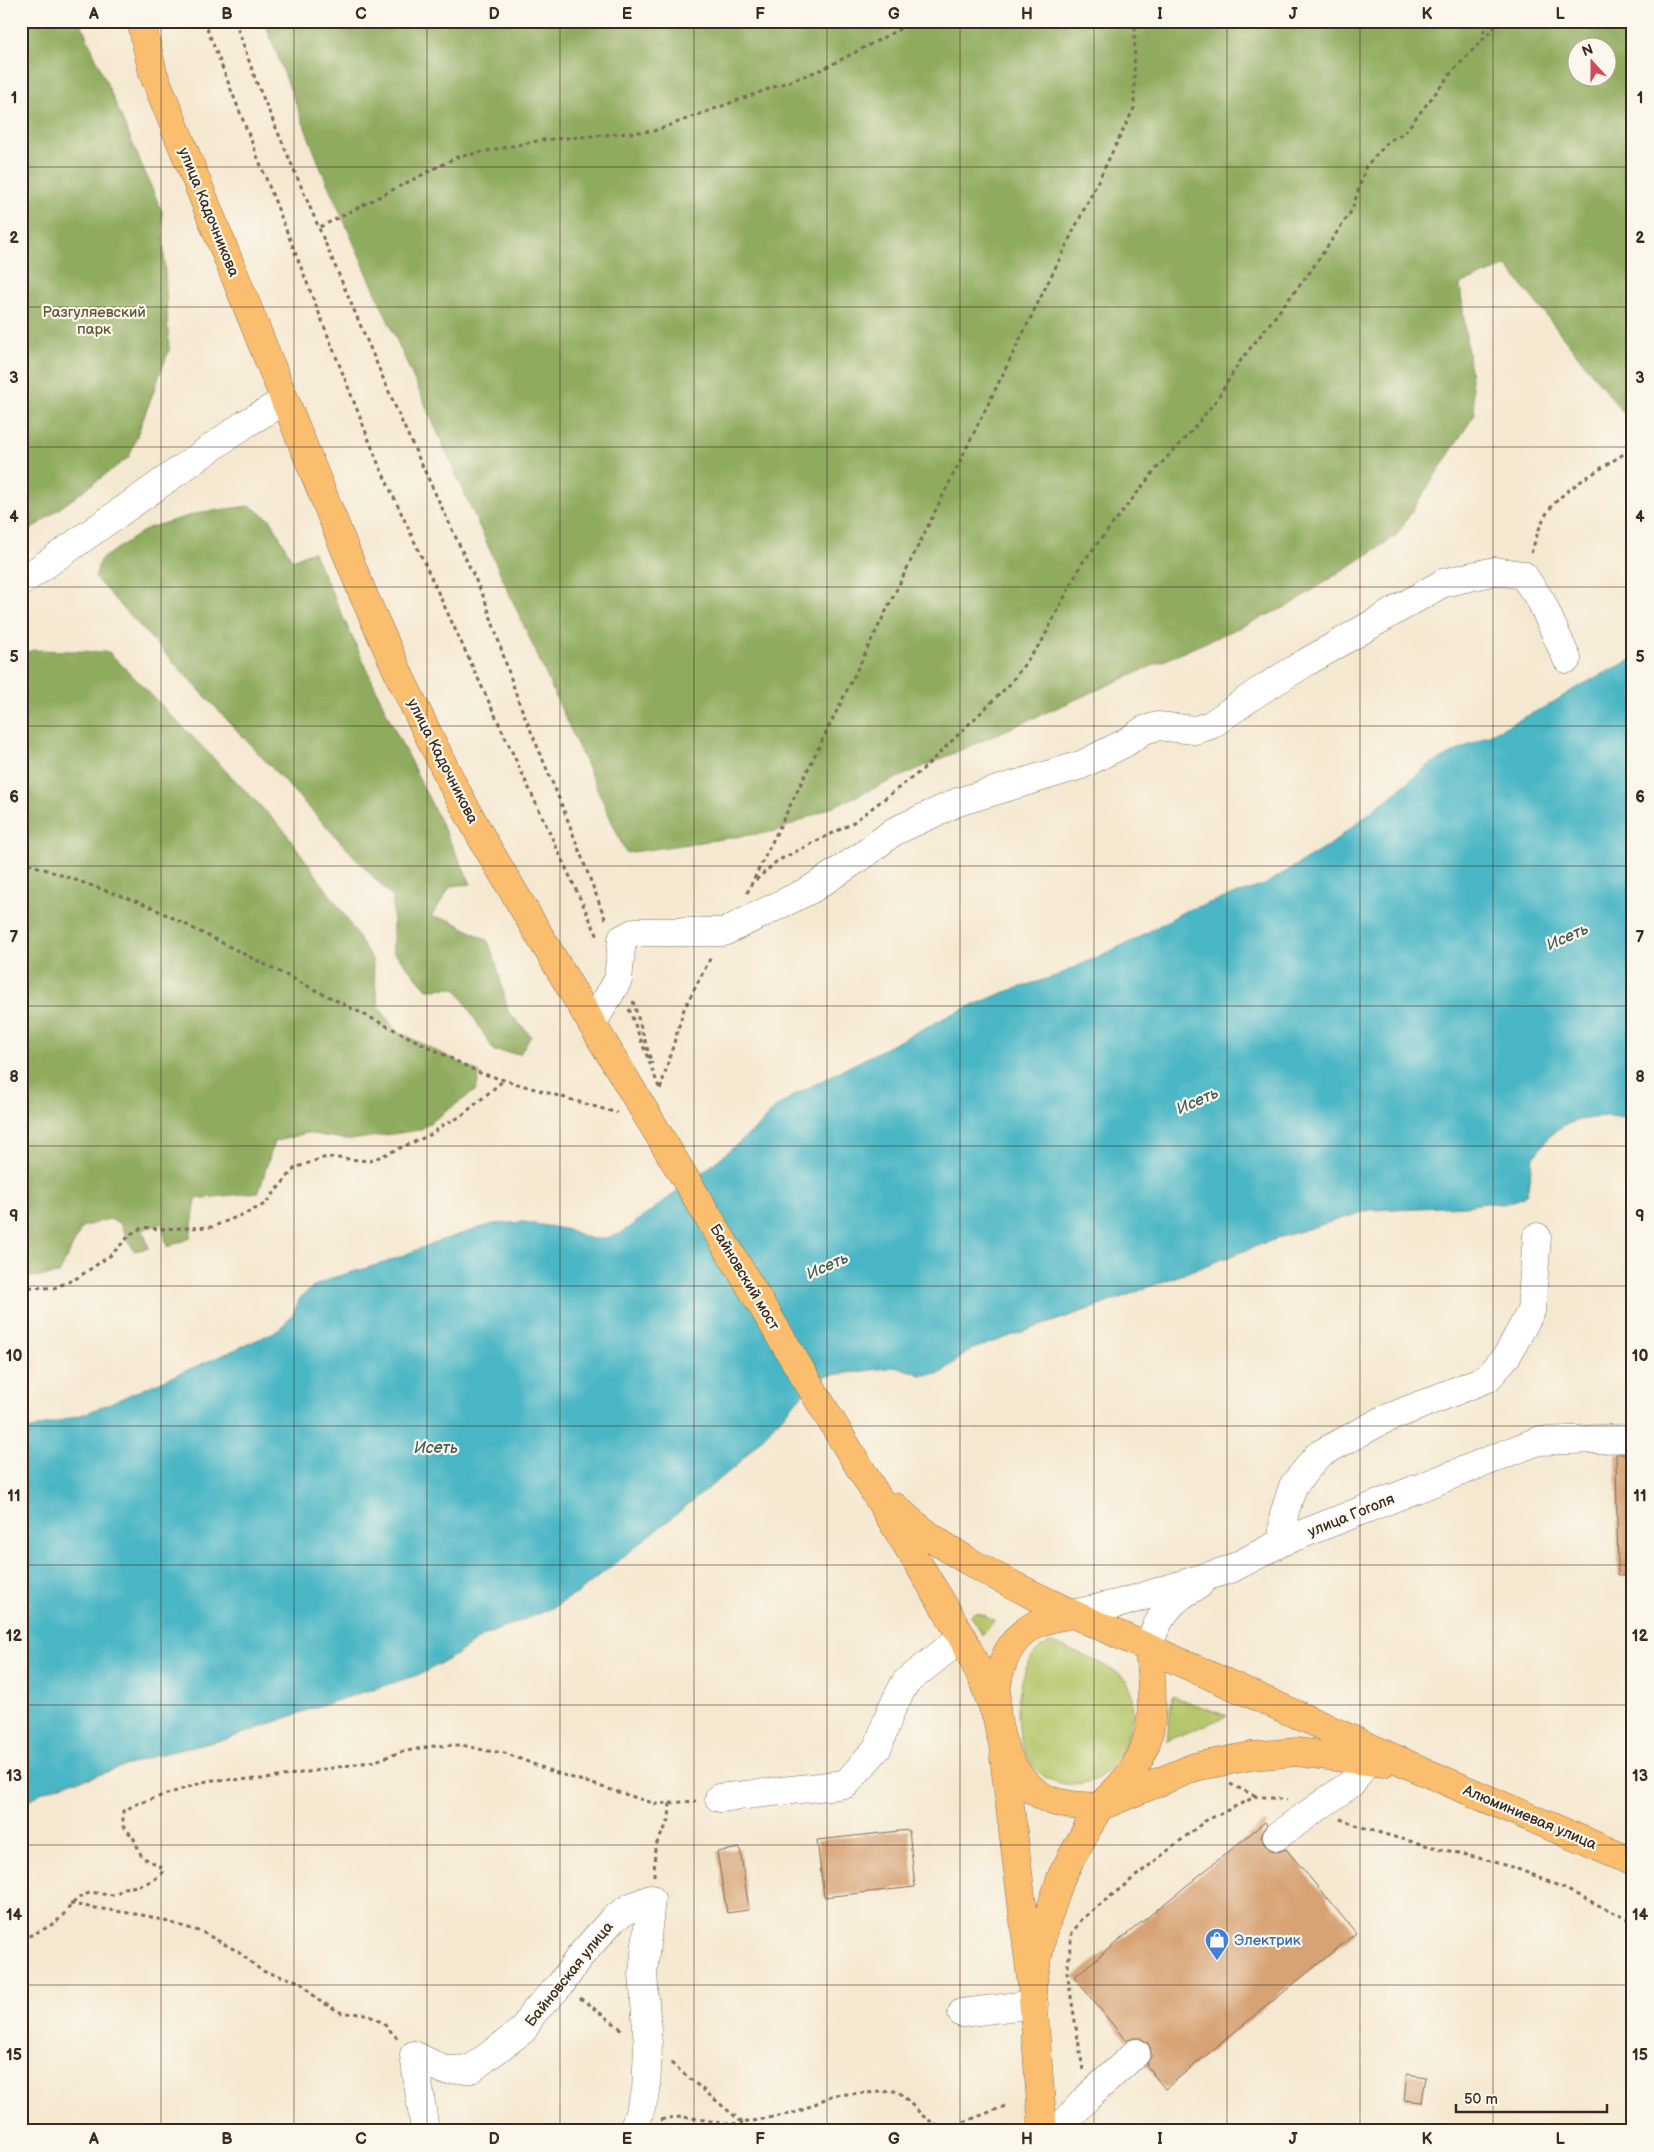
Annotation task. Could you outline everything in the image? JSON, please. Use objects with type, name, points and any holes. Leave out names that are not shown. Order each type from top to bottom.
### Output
[{"type":"main road","points":[[130,21],[153,72]]},
{"type":"main road","name":"улица Кадочникова","points":[[141,21],[153,72],[284,401],[363,594],[427,733],[484,842],[640,1102]]},
{"type":"main road","name":"Байновский мост","points":[[640,1102],[847,1447]]},
{"type":"main road","points":[[847,1447],[892,1503],[920,1530],[945,1548],[998,1578],[1073,1614],[1427,1773]]},
{"type":"main road","points":[[847,1447],[911,1549],[962,1638],[982,1678],[996,1714],[1003,1745],[1033,1995],[1043,2131]]},
{"type":"main road","points":[[996,1714],[999,1677],[1011,1648],[1032,1626],[1049,1619],[1073,1614]]},
{"type":"main road","points":[[1033,1995],[1043,1932],[1062,1875],[1099,1807],[1135,1767],[1146,1743],[1151,1712],[1149,1648]]},
{"type":"main road","points":[[1003,1745],[1020,1778],[1050,1800],[1067,1804],[1099,1807],[1195,1767],[1251,1756],[1296,1752],[1367,1760],[1427,1773]]},
{"type":"main road","name":"Алюминиевая улица","points":[[1427,1773],[1633,1862]]},
{"type":"street","points":[[21,582],[244,424],[284,401]]},
{"type":"street","points":[[592,1024],[618,969],[622,939],[635,932],[724,932],[810,890],[865,854],[893,832],[958,802],[1081,765],[1125,743],[1144,730],[1158,726],[1195,730],[1210,725],[1305,663],[1443,583],[1495,571],[1523,575],[1541,601],[1567,659]]},
{"type":"street","points":[[1282,1542],[1284,1514],[1293,1486],[1318,1455],[1383,1420],[1488,1378],[1508,1354],[1531,1311],[1537,1236]]},
{"type":"street","name":"улица Гоголя","points":[[1073,1614],[1125,1602],[1231,1569],[1282,1542],[1538,1441],[1633,1438]]},
{"type":"street","points":[[1149,1648],[1153,1631],[1163,1614],[1194,1588],[1231,1569]]},
{"type":"street","points":[[719,1798],[846,1784],[878,1747],[891,1710],[905,1683],[962,1638]]},
{"type":"street","points":[[1278,1836],[1352,1783],[1367,1760]]},
{"type":"street","points":[[644,2126],[648,2045],[643,1973],[651,1899]]},
{"type":"street","name":"Байновская улица","points":[[414,2055],[444,2070],[472,2069],[523,2030],[533,2014],[560,1984],[580,1956],[613,1919],[631,1907],[651,1899]]},
{"type":"street","points":[[962,2013],[1033,1995]]},
{"type":"street","points":[[1057,2131],[1087,2098],[1136,2053]]},
{"type":"street","points":[[414,2055],[425,2131]]},
{"type":"path","points":[[204,21],[378,462],[618,969],[640,1102]]},
{"type":"path","points":[[235,21],[256,81],[401,420],[485,600],[518,700],[565,813],[618,969],[640,1102]]},
{"type":"path","points":[[320,227],[457,157],[542,140],[654,131],[823,69],[915,21]]},
{"type":"path","points":[[744,899],[754,883],[1134,108],[1135,21]]},
{"type":"path","points":[[1484,21],[1484,38]]},
{"type":"path","points":[[754,883],[777,861],[851,824],[922,770],[1009,684],[1042,640],[1082,563],[1156,468],[1201,420],[1217,399],[1241,360],[1310,272],[1352,210],[1366,166],[1390,140],[1404,133],[1452,72],[1500,21]]},
{"type":"path","points":[[1523,575],[1543,519],[1556,502],[1580,481],[1615,461],[1633,447]]},
{"type":"path","points":[[21,861],[147,905],[480,1073],[504,1080],[640,1102]]},
{"type":"path","points":[[640,1102],[684,1009],[724,932]]},
{"type":"path","points":[[21,1288],[54,1288],[77,1278],[111,1255],[131,1234],[143,1227],[158,1229],[212,1227],[249,1212],[265,1204],[295,1168],[314,1161],[328,1157],[370,1161],[430,1135],[443,1125],[460,1117],[504,1080]]},
{"type":"path","points":[[21,1939],[36,1934],[58,1920],[70,1904],[90,1893],[104,1896],[118,1893],[123,1888],[136,1887],[159,1877],[163,1872],[160,1866],[142,1857],[133,1837],[123,1826],[123,1811],[137,1804],[210,1780],[265,1779],[375,1761],[401,1752],[434,1746],[462,1745],[505,1753],[551,1771],[656,1804],[719,1798]]},
{"type":"path","points":[[1087,2098],[1067,1972],[1072,1933],[1082,1919],[1205,1820],[1257,1796],[1301,1801],[1314,1809],[1387,1836],[1466,1854],[1514,1868],[1633,1921]]},
{"type":"path","points":[[651,1899],[655,1847],[669,1820],[670,1803]]},
{"type":"path","points":[[70,1904],[148,1916],[202,1932],[237,1951],[262,1971],[301,1982],[318,2000],[334,2009],[342,2013],[366,2014],[382,2023],[414,2055]]},
{"type":"path","points":[[560,1984],[604,2014],[618,2027],[648,2045],[743,2123]]},
{"type":"path","points":[[644,2126],[672,2116],[709,2120],[723,2124],[743,2123],[798,2112],[833,2095],[898,2091],[923,2116],[943,2130],[1008,2105]]},
{"type":"green space","name":"Разгуляевский парк","points":[[21,21],[80,21],[162,212],[169,350],[129,457],[21,537]]},
{"type":"green space","points":[[264,21],[1633,21],[1633,425],[1507,266],[1460,284],[1475,414],[1396,536],[1288,606],[777,831],[626,853],[321,169]]},
{"type":"green space","points":[[250,506],[271,520],[292,560],[313,551],[389,718],[471,884],[451,886],[431,917],[450,920],[488,941],[497,966],[508,1011],[531,1036],[520,1054],[494,1051],[456,988],[427,989],[393,951],[393,898],[95,578],[100,560],[148,528],[202,512]]},
{"type":"green space","points":[[33,650],[109,652],[284,830],[341,910],[372,959],[378,1005],[395,1030],[480,1073],[476,1090],[420,1130],[350,1140],[306,1133],[274,1142],[259,1192],[196,1199],[190,1238],[167,1247],[162,1223],[143,1230],[149,1248],[134,1251],[120,1223],[109,1219],[82,1227],[59,1274],[35,1277],[21,1276],[21,654]]},
{"type":"green space","points":[[975,1612],[995,1620],[982,1635],[971,1615]]},
{"type":"green space","points":[[1052,1643],[1113,1670],[1126,1680],[1131,1692],[1133,1706],[1131,1722],[1120,1754],[1111,1767],[1100,1777],[1088,1782],[1058,1782],[1037,1770],[1024,1748],[1018,1722],[1019,1694],[1026,1669],[1037,1651]]},
{"type":"green space","points":[[1172,1696],[1227,1716],[1167,1741]]},
{"type":"water","name":"Исеть","points":[[1633,659],[1633,1117],[1605,1116],[1579,1120],[1562,1126],[1548,1138],[1533,1158],[1527,1193],[1522,1198],[1503,1204],[1486,1203],[1465,1206],[1370,1210],[1281,1237],[1104,1304],[970,1350],[940,1374],[921,1375],[894,1367],[825,1376],[813,1383],[736,1466],[578,1593],[550,1609],[483,1636],[456,1655],[421,1674],[316,1707],[231,1738],[153,1756],[90,1778],[72,1781],[41,1793],[21,1806],[21,1432],[87,1413],[279,1330],[293,1314],[300,1298],[314,1286],[332,1278],[387,1262],[436,1242],[493,1224],[524,1222],[569,1230],[591,1239],[602,1239],[620,1234],[701,1174],[759,1126],[774,1109],[796,1094],[950,1015],[1005,992],[1056,976],[1134,940],[1185,911],[1264,885],[1330,845],[1429,765],[1549,705],[1579,686]]},
{"type":"building","points":[[1616,1454],[1633,1454],[1633,1575],[1618,1575]]},
{"type":"building","points":[[1265,1822],[1267,1825],[1261,1837],[1265,1845],[1271,1850],[1278,1852],[1286,1849],[1356,1933],[1165,2089],[1146,2065],[1151,2057],[1148,2043],[1140,2038],[1126,2041],[1074,1977]]},
{"type":"building","points":[[909,1830],[915,1887],[824,1897],[817,1840]]},
{"type":"building","points":[[740,1848],[749,1910],[727,1913],[717,1852]]},
{"type":"building","points":[[1407,2074],[1426,2077],[1422,2102],[1404,2100]]},
{"type":"place","name":"Электрик","points":[[1217,1961]]}]
